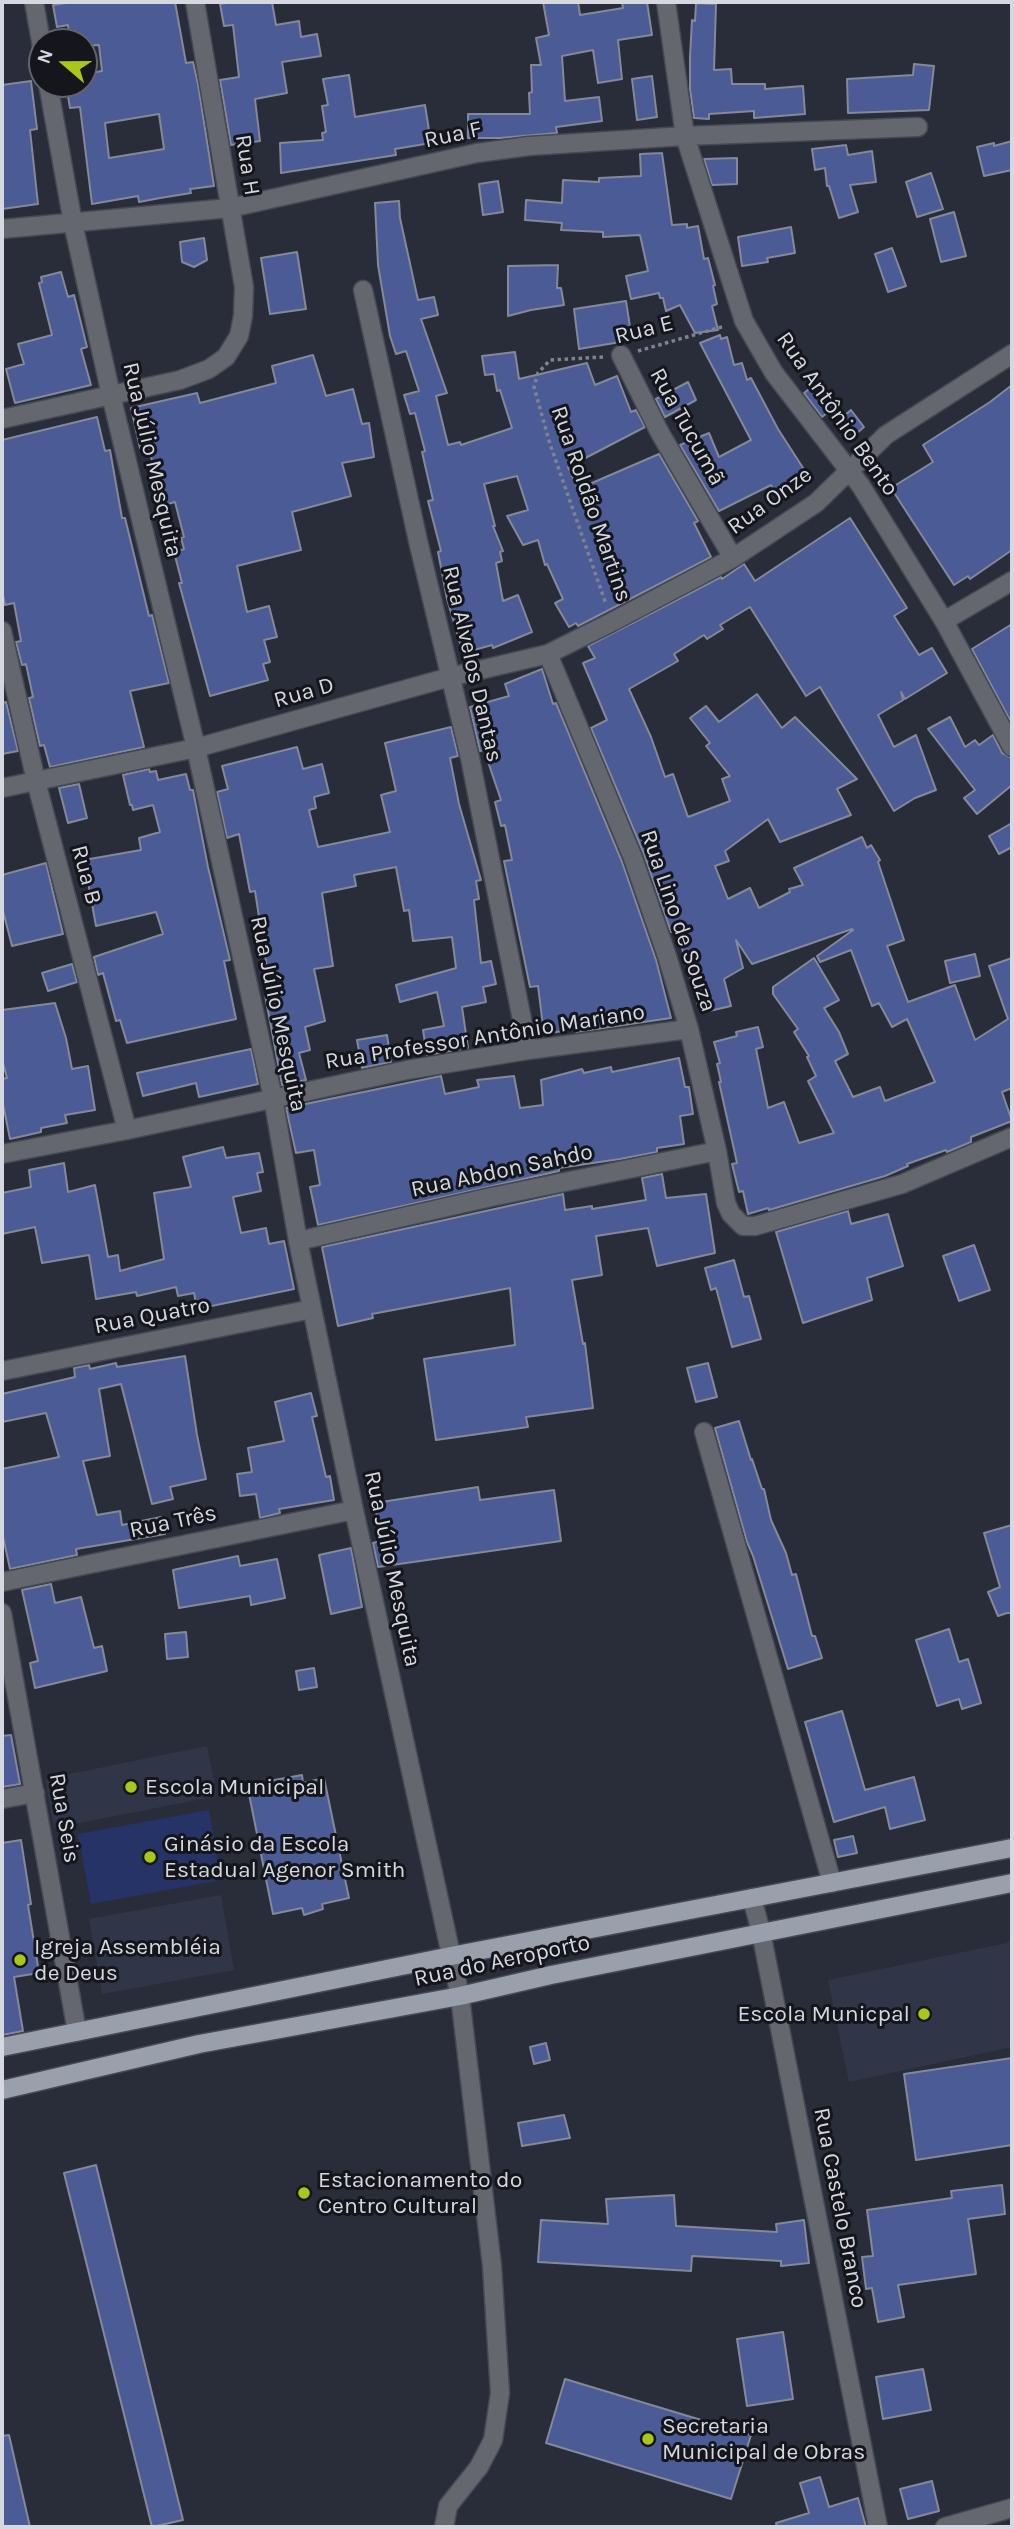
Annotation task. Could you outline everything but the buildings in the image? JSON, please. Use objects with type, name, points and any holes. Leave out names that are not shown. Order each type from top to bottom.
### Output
[{"type":"main road","name":"Rua do Aeroporto","points":[[2,2047],[451,1956],[1012,1849]]},
{"type":"main road","name":"Rua do Aeroporto","points":[[2,2090],[199,2044],[460,1996],[761,1932],[1012,1883]]},
{"type":"street","points":[[34,2],[39,28]]},
{"type":"street","name":"Rua H","points":[[110,396],[180,380],[209,369],[226,357],[239,336],[244,286],[195,2]]},
{"type":"street","name":"Rua Antônio Bento","points":[[666,2],[685,136],[744,321],[774,373],[849,470],[944,621],[1012,747]]},
{"type":"street","name":"Rua Júlio Mesquita","points":[[51,98],[73,223],[110,396],[196,748],[273,1098],[312,1309],[460,1996],[492,2266],[500,2393],[493,2440],[478,2466],[448,2506],[444,2527]]},
{"type":"street","name":"Rua F","points":[[2,229],[229,208],[477,153],[529,146],[685,136],[918,127]]},
{"type":"street","name":"Rua Alvelos Dantas","points":[[363,290],[470,758],[528,1050]]},
{"type":"street","name":"Rua Onze","points":[[612,622],[733,558],[816,503],[886,435],[1012,354]]},
{"type":"street","name":"Rua Tucumã","points":[[621,355],[660,433],[733,558]]},
{"type":"street","points":[[2,419],[110,396]]},
{"type":"street","points":[[944,621],[1012,581]]},
{"type":"street","name":"Rua D","points":[[2,788],[196,748],[450,677],[548,654],[612,622]]},
{"type":"street","name":"Rua B","points":[[2,631],[36,781],[127,1130]]},
{"type":"street","name":"Rua Lino de Souza","points":[[548,654],[633,858],[667,956],[689,1029],[726,1203],[731,1214],[743,1226],[755,1226],[902,1184],[1012,1137]]},
{"type":"street","name":"Rua Professor Antônio Mariano","points":[[2,1154],[407,1070],[528,1050],[689,1029]]},
{"type":"street","name":"Rua Abdon Sahdo","points":[[298,1241],[491,1197],[717,1151]]},
{"type":"street","name":"Rua Quatro","points":[[2,1371],[312,1309]]},
{"type":"street","points":[[704,1432],[832,1883]]},
{"type":"street","name":"Rua Três","points":[[2,1582],[354,1510]]},
{"type":"street","name":"Rua Seis","points":[[2,1613],[77,2032]]},
{"type":"street","points":[[2,1799],[35,1793]]},
{"type":"street","name":"Rua Castelo Branco","points":[[752,1898],[761,1932],[878,2527]]},
{"type":"street","points":[[945,2527],[1012,2508]]},
{"type":"path","name":"Rua E","points":[[550,360],[621,355],[744,321]]},
{"type":"path","name":"Rua Roldão Martins","points":[[550,360],[538,373],[534,387],[550,444],[612,622]]},
{"type":"shaded area","name":"Escola Municipal","points":[[207,1746],[217,1796],[54,1828],[45,1779]]},
{"type":"shaded area","name":"Ginásio da Escola Estadual Agenor Smith","points":[[209,1810],[221,1880],[91,1904],[78,1834]]},
{"type":"shaded area","points":[[221,1895],[234,1970],[102,1994],[89,1919]]},
{"type":"shaded area","name":"Escola Municpal","points":[[1012,1942],[1012,2047],[849,2082],[828,1980]]},
{"type":"place","name":"Escola Municipal","points":[[131,1787]]},
{"type":"place","name":"Ginásio da Escola Estadual Agenor Smith","points":[[150,1857]]},
{"type":"place","name":"Igreja Assembléia de Deus","points":[[20,1960]]},
{"type":"place","name":"Escola Municpal","points":[[924,2014]]},
{"type":"place","name":"Estacionamento do Centro Cultural","points":[[304,2193]]},
{"type":"place","name":"Secretaria Municipal de Obras","points":[[648,2439]]}]
